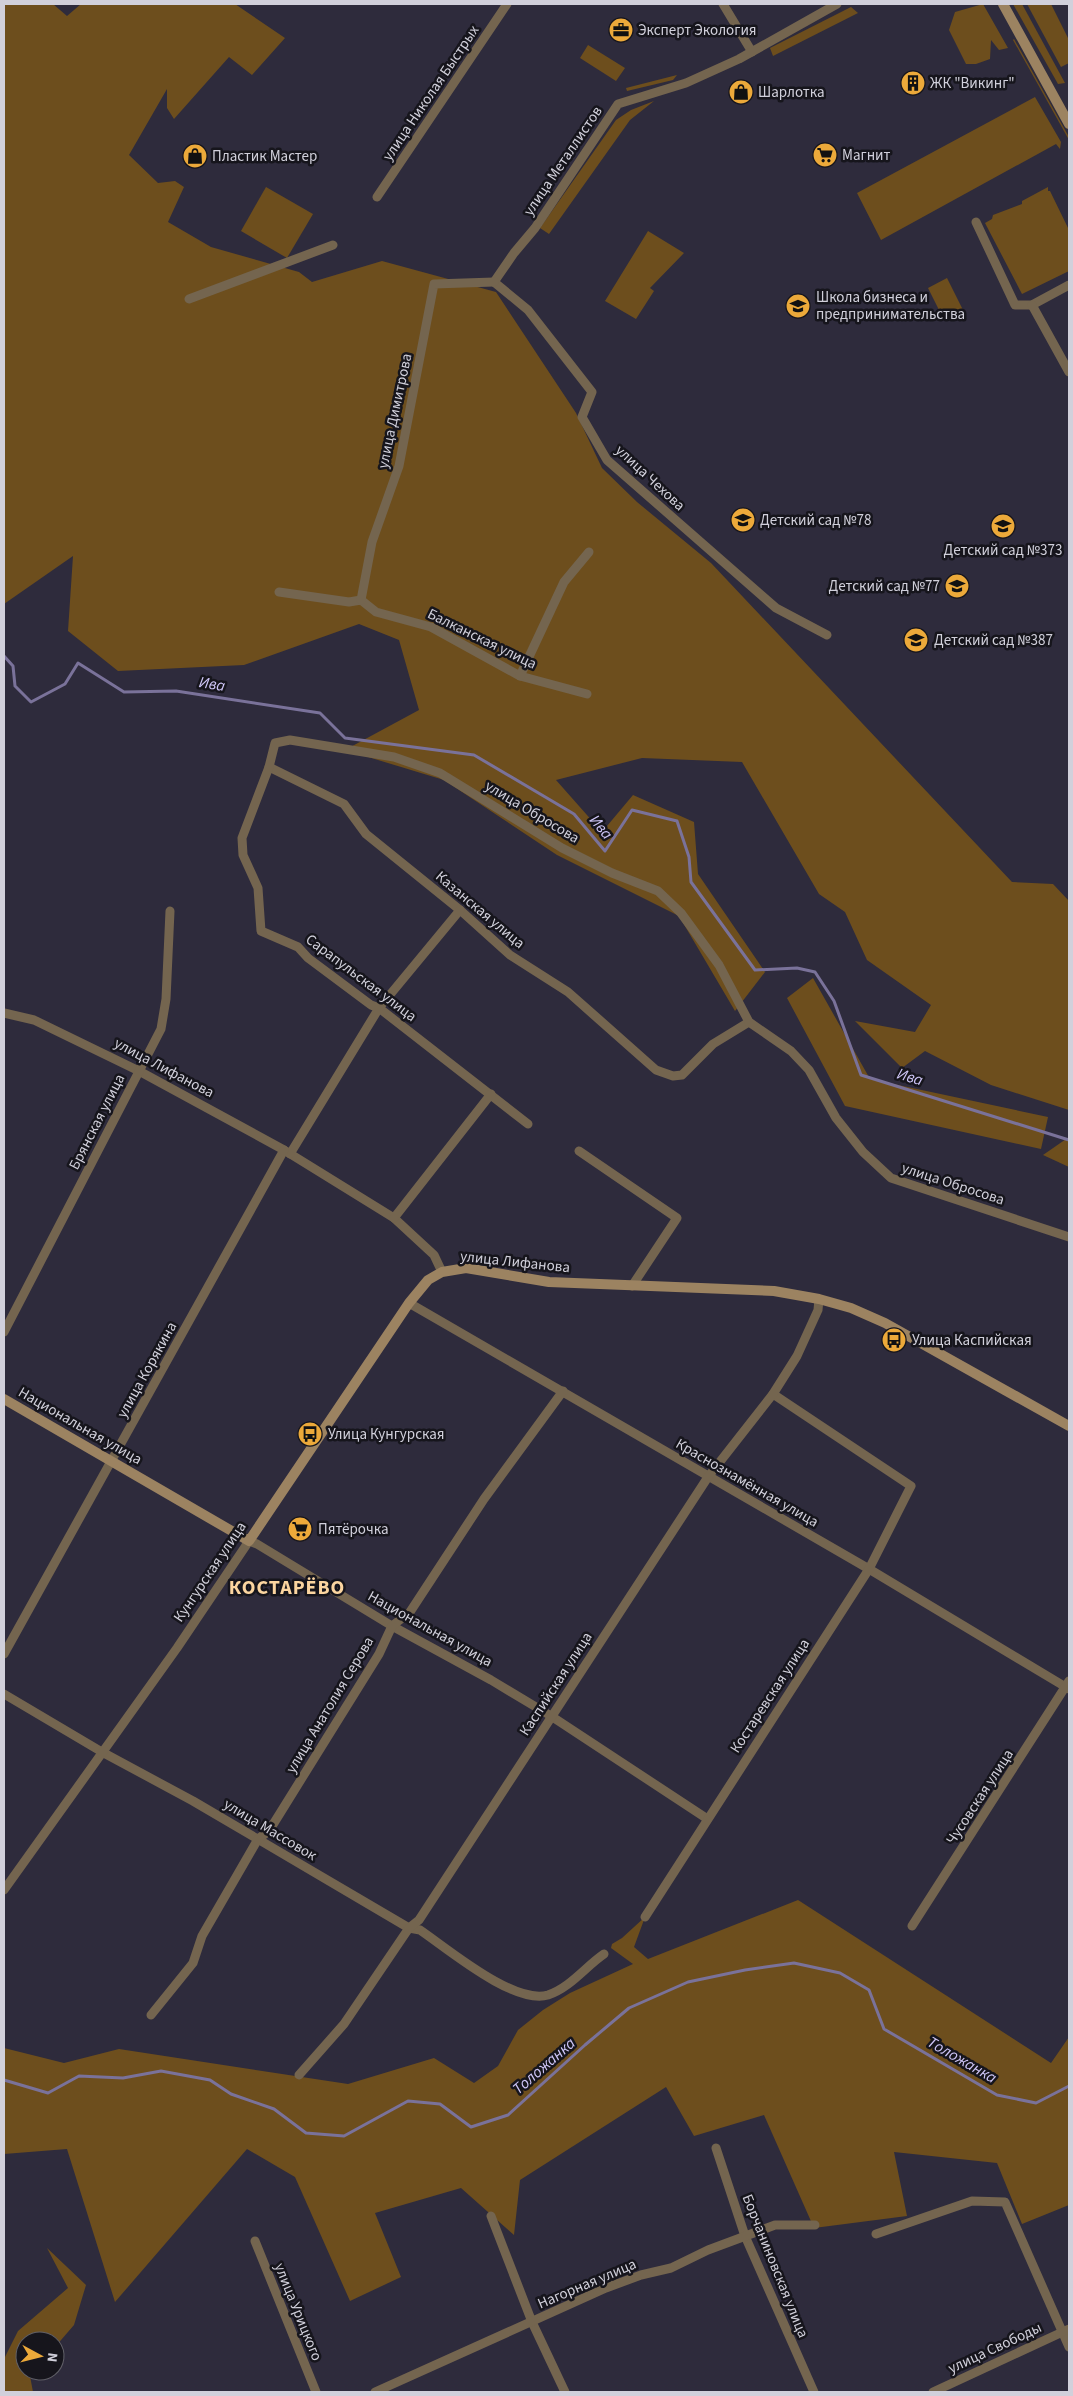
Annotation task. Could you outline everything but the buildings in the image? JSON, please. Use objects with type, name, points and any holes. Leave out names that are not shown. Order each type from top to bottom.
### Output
[{"type":"street","name":"улица Николая Быстрых","points":[[378,197],[508,4]]},
{"type":"street","points":[[723,4],[752,52]]},
{"type":"street","name":"улица Металлистов","points":[[494,282],[514,253],[535,228],[618,104],[686,83],[752,52],[837,4]]},
{"type":"street","points":[[1003,4],[1069,124]]},
{"type":"street","points":[[976,222],[1015,306],[1032,304],[1069,285]]},
{"type":"street","points":[[189,299],[333,245]]},
{"type":"street","name":"улица Димитрова","points":[[361,600],[372,542],[399,466],[434,284],[494,282]]},
{"type":"street","name":"улица Чехова","points":[[494,282],[528,310],[592,392],[582,417],[607,460],[776,608],[827,635]]},
{"type":"street","points":[[1032,304],[1069,372]]},
{"type":"street","points":[[520,676],[564,582],[589,552]]},
{"type":"street","points":[[279,592],[349,602],[361,600]]},
{"type":"street","name":"Балканская улица","points":[[361,600],[376,612],[431,626],[520,676],[587,694]]},
{"type":"street","name":"улица Обросова","points":[[269,766],[275,743],[290,740],[394,757],[440,772],[562,848],[612,873],[658,891],[681,913],[719,964],[749,1022],[791,1051],[809,1070],[836,1118],[863,1152],[891,1178],[1069,1237]]},
{"type":"street","name":"Казанская улица","points":[[269,766],[344,804],[366,834],[460,910],[510,955],[568,992],[656,1070],[673,1076],[682,1075],[713,1044],[749,1022]]},
{"type":"street","name":"Сарапульская улица","points":[[269,766],[242,838],[243,855],[258,888],[261,931],[298,947],[308,958],[363,999],[379,1008],[528,1124]]},
{"type":"street","name":"улица Корякина","points":[[4,1654],[287,1152],[379,1008],[460,910]]},
{"type":"street","name":"Брянская улица","points":[[4,1332],[160,1029],[166,999],[170,911]]},
{"type":"street","name":"улица Лифанова","points":[[4,1013],[34,1020],[139,1071],[287,1152],[394,1218],[434,1255],[442,1272],[466,1268],[549,1282],[774,1291],[819,1299],[851,1308],[886,1323],[1069,1426]]},
{"type":"street","points":[[394,1218],[491,1094]]},
{"type":"street","points":[[579,1151],[677,1218],[632,1286]]},
{"type":"street","name":"Кунгурская улица","points":[[4,1890],[177,1648],[409,1303],[428,1280],[442,1272]]},
{"type":"street","name":"Каспийская улица","points":[[299,2074],[344,2024],[410,1928],[419,1920],[708,1477],[774,1394],[797,1356],[818,1310],[819,1299]]},
{"type":"street","name":"Краснознамённая улица","points":[[409,1303],[1068,1685]]},
{"type":"street","name":"улица Анатолия Серова","points":[[151,2015],[193,1962],[202,1936],[258,1839],[269,1831],[379,1654],[392,1626],[410,1612],[484,1499],[563,1391]]},
{"type":"street","name":"Костаревская улица","points":[[645,1917],[706,1818],[869,1569],[911,1486],[774,1394]]},
{"type":"street","name":"Национальная улица","points":[[4,1399],[257,1544],[392,1626],[491,1680],[614,1755],[706,1818]]},
{"type":"street","name":"Чусовская улица","points":[[912,1926],[1068,1685]]},
{"type":"street","name":"улица Массовок","points":[[4,1694],[102,1752],[193,1801],[410,1928],[420,1930],[497,1983],[520,1994],[547,1995],[570,1984],[604,1954]]},
{"type":"street","name":"Борчаниновская улица","points":[[716,2148],[745,2236],[814,2392]]},
{"type":"street","points":[[876,2234],[972,2201],[1005,2202],[1066,2331],[1069,2347]]},
{"type":"street","points":[[491,2216],[532,2322],[565,2392]]},
{"type":"street","name":"Нагорная улица","points":[[375,2392],[606,2288],[641,2275],[671,2268],[708,2250],[775,2225],[815,2225]]},
{"type":"street","name":"улица Урицкого","points":[[255,2241],[316,2392]]},
{"type":"street","name":"улица Свободы","points":[[933,2392],[1066,2331]]},
{"type":"shaded area","points":[[4,4],[53,4],[67,16],[81,4],[235,4],[285,38],[252,75],[229,57],[174,119],[167,108],[167,89],[129,155],[158,183],[175,181],[184,187],[168,222],[211,247],[299,272],[312,282],[382,261],[496,292],[576,413],[602,468],[637,502],[711,563],[1012,882],[1053,884],[1069,901],[1069,1110],[991,1085],[925,1051],[902,1068],[855,1021],[915,1032],[931,1005],[867,960],[845,912],[819,894],[742,762],[642,758],[556,780],[602,832],[633,795],[694,822],[698,874],[765,972],[735,1011],[679,916],[557,855],[444,780],[345,750],[419,710],[399,640],[359,624],[244,665],[118,671],[68,631],[73,556],[4,604]]},
{"type":"shaded area","points":[[983,4],[1008,48],[999,50],[991,40],[990,59],[976,64],[966,64],[949,30],[955,12]]},
{"type":"shaded area","points":[[1013,4],[1022,4],[1065,83],[1058,84]]},
{"type":"shaded area","points":[[1027,4],[1051,4],[1069,40],[1069,63],[1061,67]]},
{"type":"shaded area","points":[[851,7],[858,13],[773,56],[770,48]]},
{"type":"shaded area","points":[[1013,40],[1069,137],[1069,140]]},
{"type":"shaded area","points":[[588,45],[625,68],[616,81],[580,58]]},
{"type":"shaded area","points":[[677,75],[673,80],[627,91],[626,88]]},
{"type":"shaded area","points":[[1035,97],[1061,142],[1060,149],[1056,144],[881,240],[857,193]]},
{"type":"shaded area","points":[[654,101],[630,120],[549,234],[540,228],[616,120],[631,110]]},
{"type":"shaded area","points":[[266,187],[313,214],[287,258],[241,231]]},
{"type":"shaded area","points":[[1048,187],[1048,191],[1050,191],[1069,230],[1069,271],[1022,294],[985,223],[992,219],[993,215],[1022,204],[1022,201]]},
{"type":"shaded area","points":[[648,231],[684,253],[650,288],[654,291],[636,319],[605,301]]},
{"type":"shaded area","points":[[947,278],[963,310],[944,320],[928,288]]},
{"type":"shaded area","points":[[813,978],[870,1079],[1048,1117],[1041,1149],[845,1106],[787,998]]},
{"type":"shaded area","points":[[1069,1137],[1069,1167],[1043,1155]]},
{"type":"shaded area","points":[[798,1900],[1051,2063],[1069,2037],[1069,2205],[1022,2224],[997,2163],[894,2152],[907,2216],[814,2228],[764,2115],[694,2136],[666,2087],[520,2180],[514,2235],[461,2188],[375,2213],[401,2277],[350,2301],[295,2177],[247,2149],[115,2302],[67,2149],[4,2154],[4,2048],[64,2063],[119,2049],[348,2084],[434,2058],[474,2083],[498,2066],[518,2030],[543,2010],[570,1993],[633,1964],[611,1948],[612,1944],[622,1938],[645,1917],[634,1947],[648,1959]]},
{"type":"shaded area","points":[[47,2248],[86,2285],[74,2325],[65,2335],[65,2331],[18,2331],[68,2288]]},
{"type":"shaded area","points":[[15,2337],[15,2381],[31,2381],[33,2392],[4,2392],[4,2359]]},
{"type":"waterway","name":"Ива","points":[[4,656],[13,666],[15,686],[31,702],[65,684],[78,663],[124,692],[176,691],[320,713],[345,738],[474,755],[574,814],[605,851],[632,810],[677,821],[689,857],[691,882],[755,970],[797,968],[815,972],[834,1001],[861,1075],[1069,1140]]},
{"type":"waterway","name":"Толожанка","points":[[4,2080],[48,2093],[79,2076],[123,2078],[161,2071],[210,2080],[231,2094],[274,2109],[306,2133],[344,2136],[408,2101],[440,2104],[471,2127],[508,2115],[629,2008],[688,1982],[745,1970],[794,1963],[840,1973],[869,1990],[884,2029],[997,2095],[1036,2103],[1069,2086]]},
{"type":"place","name":"Эксперт Экология","points":[[621,30]]},
{"type":"place","name":"ЖК \"Викинг\"","points":[[913,83]]},
{"type":"place","name":"Шарлотка","points":[[741,92]]},
{"type":"place","name":"Магнит","points":[[825,155]]},
{"type":"place","name":"Пластик Мастер","points":[[195,156]]},
{"type":"place","name":"Школа бизнеса и предпринимательства","points":[[798,306]]},
{"type":"place","name":"Детский сад №78","points":[[743,520]]},
{"type":"place","name":"Детский сад №373","points":[[1003,526]]},
{"type":"place","name":"Детский сад №77","points":[[957,586]]},
{"type":"place","name":"Детский сад №387","points":[[916,640]]},
{"type":"place","name":"Улица Каспийская","points":[[894,1340]]},
{"type":"place","name":"Улица Кунгурская","points":[[310,1434]]},
{"type":"place","name":"Пятёрочка","points":[[300,1529]]},
{"type":"district","name":"КОСТАРЁВО","points":[[287,1588]]}]
